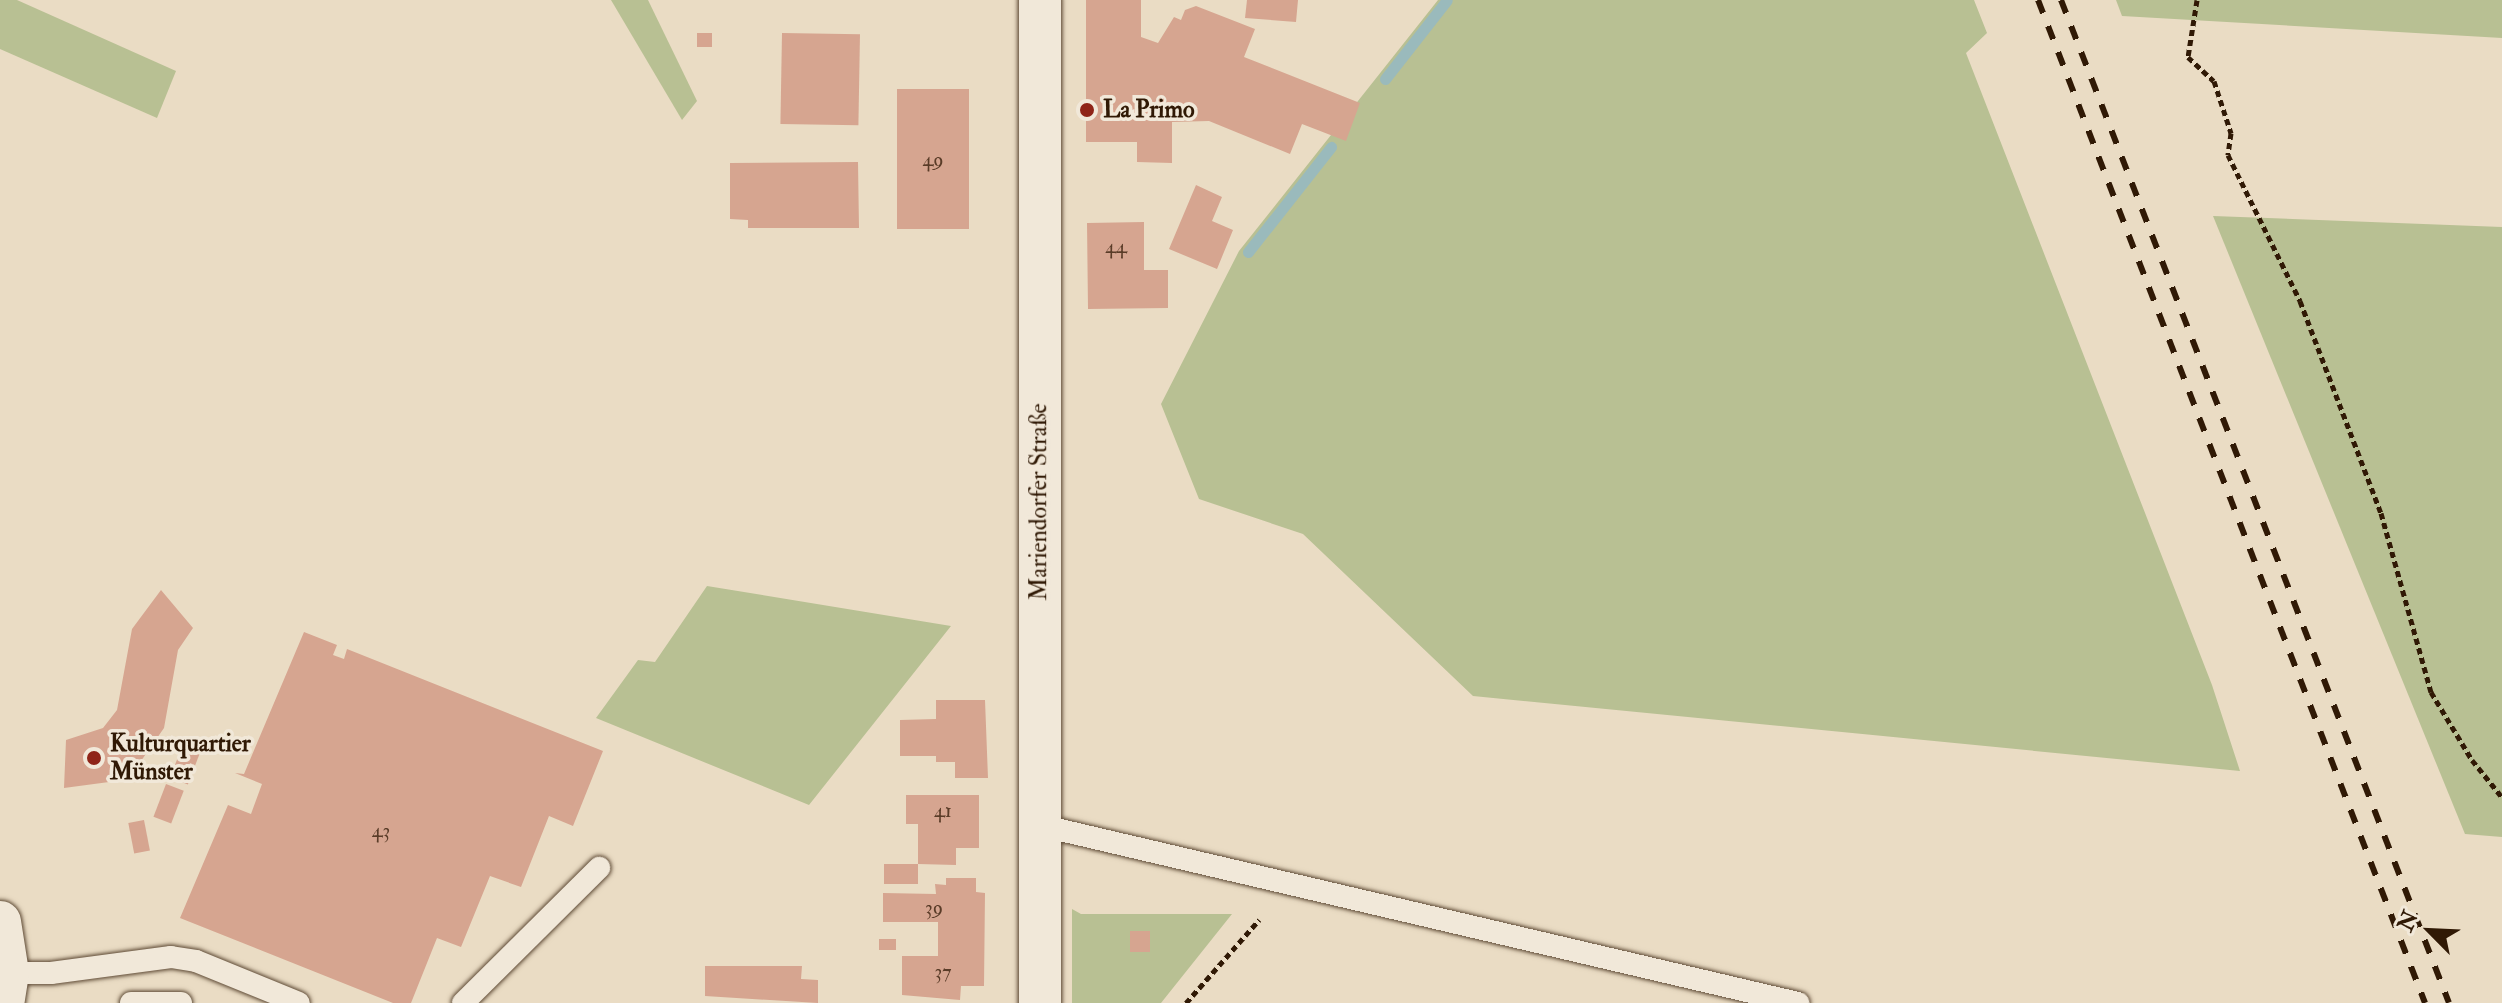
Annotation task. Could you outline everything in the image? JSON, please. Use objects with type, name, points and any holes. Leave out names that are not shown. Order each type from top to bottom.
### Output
[{"type":"street","name":"Mariendorfer Straße","points":[[1040,0],[1037,520],[1040,1003]]},
{"type":"street","points":[[0,922],[6,988]]},
{"type":"lane","points":[[1039,825],[1798,1003]]},
{"type":"lane","points":[[463,1003],[599,868]]},
{"type":"lane","points":[[6,988],[51,973],[171,957],[196,961],[299,1003]]},
{"type":"lane","points":[[131,1003],[181,1003]]},
{"type":"path","points":[[2197,0],[2188,57],[2214,81],[2231,133],[2228,155],[2311,329],[2381,513],[2431,692],[2472,760],[2502,797]]},
{"type":"path","points":[[1186,1003],[1259,920]]},
{"type":"green space","points":[[0,0],[17,0],[176,71],[157,118],[0,49]]},
{"type":"green space","points":[[611,0],[648,0],[697,101],[682,120]]},
{"type":"green space","points":[[1438,0],[1974,0],[1987,33],[1966,53],[2212,685],[2240,771],[1473,696],[1303,534],[1199,499],[1161,404],[1239,251]]},
{"type":"green space","points":[[2116,0],[2502,0],[2502,38],[2122,16]]},
{"type":"green space","points":[[2213,216],[2502,227],[2502,837],[2465,834]]},
{"type":"green space","points":[[707,586],[951,626],[809,805],[596,718],[638,660],[655,662]]},
{"type":"green space","points":[[1072,909],[1081,914],[1232,914],[1161,1003],[1072,1003]]},
{"type":"building","points":[[1086,0],[1141,0],[1141,37],[1158,43],[1174,17],[1181,20],[1185,10],[1196,6],[1255,29],[1244,57],[1360,103],[1346,141],[1302,124],[1290,154],[1209,121],[1172,122],[1172,163],[1137,162],[1137,142],[1086,142]]},
{"type":"building","points":[[1247,0],[1298,0],[1296,22],[1245,18]]},
{"type":"building","points":[[697,33],[712,33],[712,47],[697,47]]},
{"type":"building","points":[[782,33],[860,34],[858,125],[780,124]]},
{"type":"building","points":[[897,89],[969,89],[969,229],[897,229]]},
{"type":"building","points":[[858,162],[859,228],[748,228],[748,220],[730,219],[730,163]]},
{"type":"building","points":[[1196,185],[1222,197],[1212,221],[1233,230],[1217,269],[1169,249]]},
{"type":"building","points":[[1144,222],[1144,270],[1168,270],[1168,308],[1088,309],[1087,223]]},
{"type":"building","points":[[161,590],[193,628],[178,650],[164,728],[141,761],[109,782],[64,788],[66,740],[103,728],[117,710],[132,629]]},
{"type":"building","points":[[304,632],[337,645],[333,655],[344,659],[347,649],[603,751],[573,826],[549,816],[521,887],[490,876],[461,947],[437,938],[411,1003],[393,1003],[180,918],[228,805],[251,814],[262,784],[235,773],[244,774]]},
{"type":"building","points":[[936,700],[985,700],[988,778],[955,778],[955,762],[936,762],[936,756],[900,756],[900,720],[936,719]]},
{"type":"building","points":[[183,744],[201,751],[188,784],[170,778]]},
{"type":"building","points":[[166,784],[184,791],[171,823],[153,817]]},
{"type":"building","points":[[906,795],[979,795],[979,848],[956,848],[956,865],[918,864],[918,824],[906,824]]},
{"type":"building","points":[[144,820],[150,850],[134,853],[128,823]]},
{"type":"building","points":[[884,864],[918,864],[918,884],[884,884]]},
{"type":"building","points":[[946,878],[976,878],[976,892],[985,893],[984,986],[961,986],[960,1000],[902,995],[902,956],[938,956],[938,922],[883,922],[883,893],[936,894],[935,884],[946,885]]},
{"type":"building","points":[[1130,931],[1150,931],[1150,952],[1130,952]]},
{"type":"building","points":[[879,939],[896,939],[896,950],[879,950]]},
{"type":"building","points":[[705,966],[802,966],[801,979],[818,980],[818,1003],[705,996]]},
{"type":"waterway","points":[[1385,79],[1447,0]]},
{"type":"waterway","points":[[1248,252],[1331,147]]},
{"type":"railway","points":[[2038,0],[2425,1003]]},
{"type":"railway","points":[[2061,0],[2449,1003]]},
{"type":"place","name":"La Primo","points":[[1087,110]]},
{"type":"place","name":"Kulturquartier Münster","points":[[94,758]]}]
